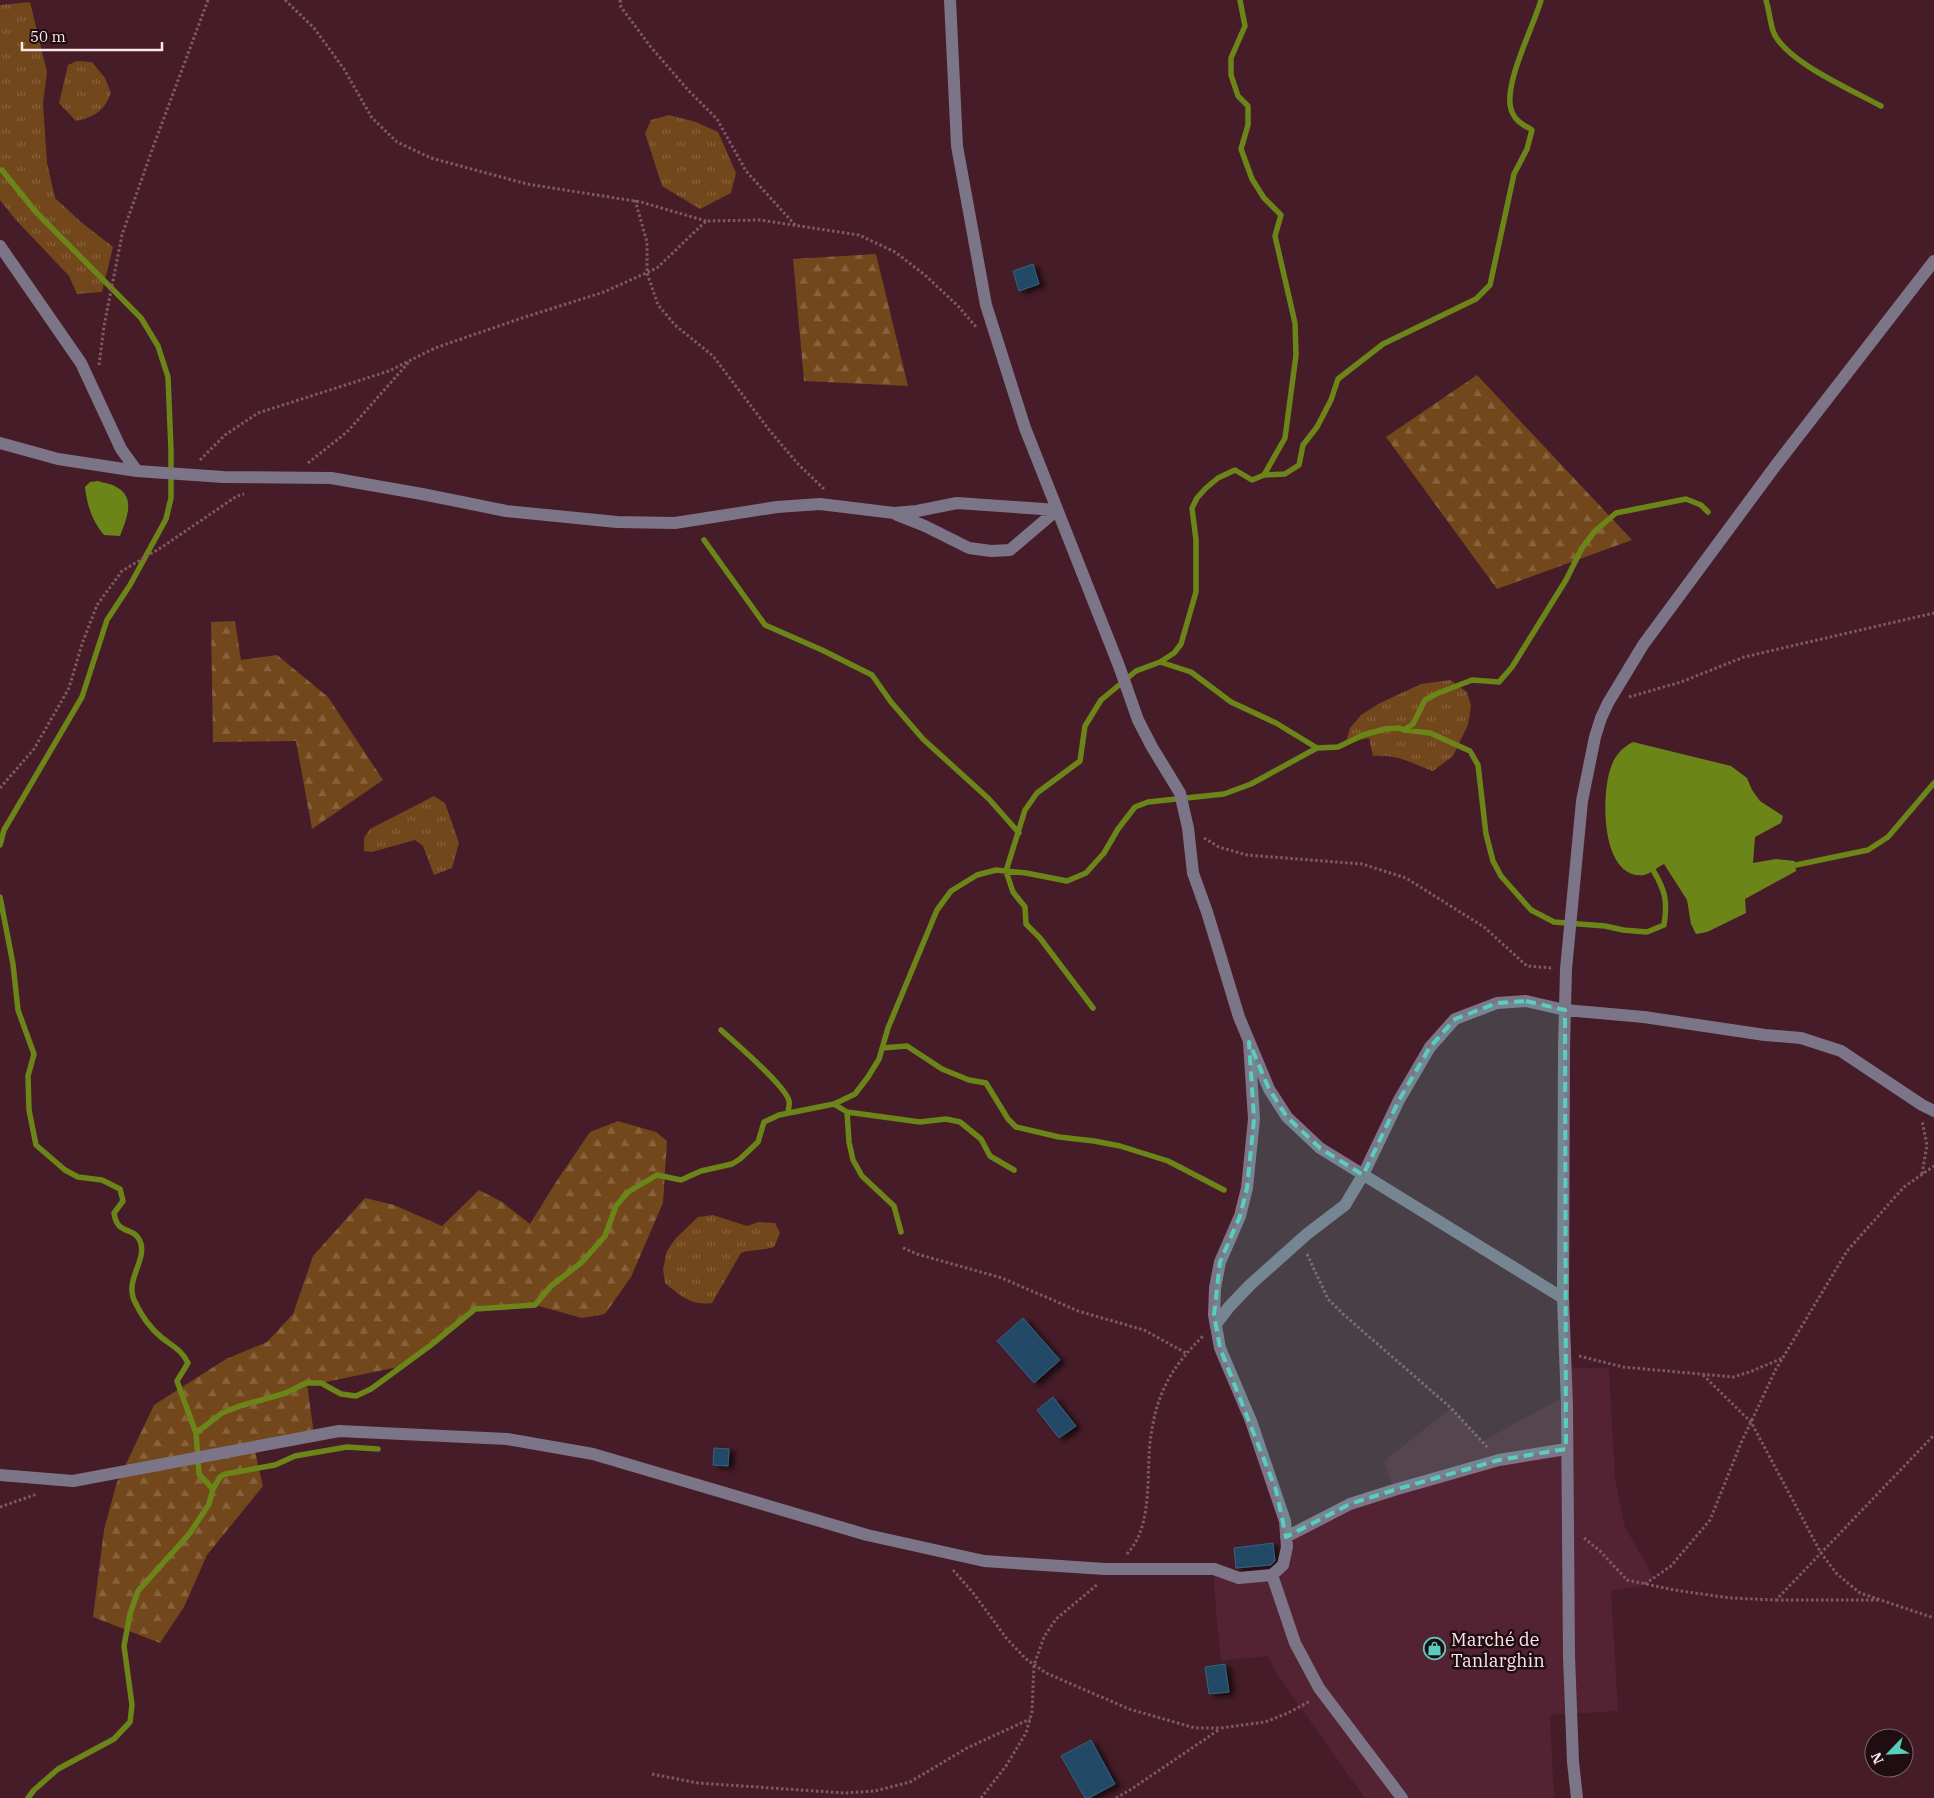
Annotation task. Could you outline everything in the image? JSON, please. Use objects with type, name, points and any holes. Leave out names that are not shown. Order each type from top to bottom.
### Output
[{"type":"street","points":[[950,0],[957,146],[986,305],[1025,428],[1119,666],[1138,720],[1180,793],[1188,828],[1193,873],[1207,912],[1238,1017],[1269,1090],[1287,1117],[1320,1148],[1563,1298]]},
{"type":"street","points":[[0,246],[81,364],[120,449],[137,471]]},
{"type":"street","points":[[1577,1798],[1573,1762],[1569,1656],[1567,1406],[1563,1298],[1565,1010],[1566,968],[1582,801],[1595,737],[1608,703],[1643,645],[1776,465],[1934,261]]},
{"type":"street","points":[[0,443],[58,459],[137,471],[223,477],[331,478],[422,494],[506,512],[617,522],[676,523],[777,507],[820,504],[894,513],[918,511],[957,503],[1058,510]]},
{"type":"street","points":[[894,513],[969,548],[991,551],[1010,550],[1058,510]]},
{"type":"street","points":[[1216,1324],[1229,1306],[1250,1285],[1301,1240],[1345,1205],[1363,1175],[1399,1100],[1430,1048],[1455,1018],[1498,1003],[1526,1000],[1565,1010],[1644,1017],[1765,1035],[1802,1038],[1842,1051],[1934,1111]]},
{"type":"street","points":[[0,1475],[73,1481],[339,1431],[507,1439],[593,1454],[867,1535],[984,1561],[1105,1569],[1214,1570],[1239,1578],[1272,1574],[1283,1565],[1287,1547],[1285,1521],[1276,1490],[1251,1422],[1220,1348],[1216,1324],[1216,1288],[1220,1262],[1240,1216],[1247,1188],[1254,1119],[1249,1042]]},
{"type":"street","points":[[1286,1537],[1350,1504],[1499,1460],[1566,1449]]},
{"type":"street","points":[[1272,1574],[1295,1643],[1323,1694],[1402,1798]]},
{"type":"path","points":[[95,393],[104,326],[122,235],[208,0]]},
{"type":"path","points":[[285,0],[314,28],[344,69],[372,118],[397,142],[432,158],[527,184],[635,200],[706,221],[760,220],[859,235],[895,252],[925,275],[958,306],[977,329]]},
{"type":"path","points":[[620,0],[621,7],[650,46],[717,120],[746,171],[796,226]]},
{"type":"path","points":[[635,200],[647,242],[647,273],[658,306],[674,325],[713,356],[770,431],[798,464],[843,507]]},
{"type":"path","points":[[184,474],[225,435],[258,414],[389,371],[444,345],[604,292],[657,268],[706,221]]},
{"type":"path","points":[[288,478],[347,432],[411,360]]},
{"type":"path","points":[[0,788],[34,748],[68,688],[97,605],[122,571],[162,547],[237,496],[245,493]]},
{"type":"path","points":[[1608,703],[1681,682],[1744,657],[1934,613]]},
{"type":"path","points":[[1188,828],[1219,847],[1247,855],[1362,864],[1406,878],[1484,927],[1527,966],[1566,968]]},
{"type":"path","points":[[1914,1099],[1922,1120],[1927,1145],[1922,1175]]},
{"type":"path","points":[[1645,1584],[1671,1566],[1710,1520],[1741,1443],[1783,1357],[1847,1251],[1904,1187],[1934,1166]]},
{"type":"path","points":[[1301,1240],[1328,1299],[1451,1408],[1499,1460]]},
{"type":"path","points":[[903,1248],[917,1254],[1002,1278],[1078,1311],[1144,1330],[1186,1353]]},
{"type":"path","points":[[1564,1352],[1624,1367],[1733,1377],[1783,1357]]},
{"type":"path","points":[[1703,1375],[1751,1422],[1821,1553],[1837,1574],[1860,1592],[1934,1618]]},
{"type":"path","points":[[1776,1600],[1934,1435]]},
{"type":"path","points":[[1567,1526],[1600,1551],[1627,1580],[1730,1598],[1881,1600]]},
{"type":"path","points":[[936,1550],[974,1594],[1007,1639],[1026,1660],[1046,1673],[1129,1709],[1195,1728],[1221,1728],[1265,1722],[1288,1713],[1323,1694]]},
{"type":"path","points":[[652,1774],[708,1784],[845,1793],[875,1790],[910,1782],[967,1748],[1030,1719]]},
{"type":"path","points":[[1116,1798],[1221,1728]]},
{"type":"highlighted area","points":[[1526,1001],[1565,1010],[1566,1449],[1499,1460],[1394,1490],[1350,1504],[1286,1537],[1276,1490],[1220,1348],[1214,1315],[1220,1262],[1240,1216],[1247,1188],[1254,1119],[1249,1042],[1269,1089],[1287,1117],[1320,1148],[1363,1175],[1399,1100],[1430,1047],[1455,1019],[1497,1003]]},
{"type":"shaded area","points":[[98,481],[116,487],[127,498],[128,510],[120,536],[104,535],[96,524],[91,512],[85,487],[90,482]]},
{"type":"shaded area","points":[[1633,742],[1731,766],[1747,778],[1752,790],[1760,801],[1783,816],[1781,823],[1755,837],[1753,863],[1776,859],[1795,861],[1796,871],[1745,899],[1746,913],[1707,932],[1696,934],[1691,924],[1687,900],[1664,864],[1644,875],[1630,873],[1619,864],[1612,850],[1607,833],[1605,814],[1608,779],[1617,755]]},
{"type":"shaded area","points":[[1564,1368],[1609,1368],[1615,1479],[1625,1527],[1654,1578],[1641,1586],[1611,1591],[1618,1711],[1550,1715],[1554,1798],[1365,1798],[1276,1673],[1268,1656],[1221,1661],[1214,1569],[1239,1578],[1273,1574],[1283,1565],[1286,1537],[1394,1490],[1384,1461],[1451,1408],[1482,1441],[1565,1396]]},
{"type":"green space","points":[[30,2],[47,72],[43,103],[47,163],[55,198],[81,222],[113,247],[102,292],[77,294],[69,276],[15,219],[0,200],[0,5]]},
{"type":"green space","points":[[77,61],[92,62],[105,78],[111,93],[102,109],[94,115],[76,121],[59,103],[68,65]]},
{"type":"green space","points":[[669,115],[696,122],[718,132],[736,173],[731,193],[700,209],[662,186],[645,133],[651,120]]},
{"type":"green space","points":[[876,254],[908,386],[804,381],[793,259]]},
{"type":"green space","points":[[1477,375],[1632,540],[1497,589],[1386,437]]},
{"type":"green space","points":[[235,621],[241,660],[277,655],[328,697],[383,780],[312,829],[296,741],[213,742],[211,622]]},
{"type":"green space","points":[[1450,680],[1467,692],[1471,706],[1468,725],[1453,756],[1433,771],[1390,756],[1373,756],[1369,738],[1346,743],[1350,728],[1361,715],[1380,703],[1421,684]]},
{"type":"green space","points":[[434,796],[445,803],[459,843],[452,868],[434,875],[423,846],[415,840],[372,852],[364,851],[364,838],[370,829]]},
{"type":"green space","points":[[618,1121],[656,1132],[667,1141],[663,1203],[631,1277],[605,1314],[582,1318],[535,1305],[475,1309],[403,1366],[321,1383],[307,1383],[314,1435],[254,1447],[263,1486],[207,1555],[184,1607],[160,1643],[93,1617],[104,1530],[116,1485],[154,1405],[226,1359],[267,1342],[293,1314],[313,1256],[365,1198],[394,1205],[442,1226],[479,1190],[502,1202],[530,1224],[590,1132]]},
{"type":"green space","points":[[713,1215],[747,1226],[758,1222],[775,1223],[780,1233],[774,1247],[741,1253],[712,1303],[705,1304],[681,1296],[665,1283],[663,1269],[667,1251],[676,1238],[698,1217]]},
{"type":"building","points":[[1033,264],[1039,284],[1019,291],[1013,271]]},
{"type":"building","points":[[1023,1318],[1060,1360],[1034,1383],[997,1341]]},
{"type":"building","points":[[1053,1397],[1076,1426],[1059,1438],[1037,1410]]},
{"type":"building","points":[[714,1448],[729,1449],[728,1466],[713,1465]]},
{"type":"building","points":[[1273,1543],[1275,1561],[1271,1565],[1236,1568],[1234,1548]]},
{"type":"building","points":[[1225,1664],[1229,1692],[1209,1694],[1205,1667]]},
{"type":"building","points":[[1091,1740],[1115,1784],[1089,1798],[1085,1798],[1061,1756]]},
{"type":"waterway","points":[[1240,0],[1245,26],[1231,58],[1231,75],[1238,96],[1248,106],[1248,125],[1241,149],[1252,179],[1264,198],[1281,215],[1275,236],[1295,323],[1296,355],[1285,438],[1264,475]]},
{"type":"waterway","points":[[1160,662],[1174,653],[1181,644],[1196,592],[1196,540],[1192,508],[1197,498],[1218,478],[1235,470],[1252,480],[1264,475],[1285,474],[1299,465],[1303,445],[1317,427],[1331,400],[1338,379],[1383,344],[1476,299],[1490,285],[1514,174],[1527,149],[1532,130],[1520,123],[1516,118],[1512,112],[1510,101],[1514,73],[1541,0]]},
{"type":"waterway","points":[[1766,0],[1773,31],[1790,53],[1820,74],[1881,106]]},
{"type":"waterway","points":[[0,845],[4,830],[82,697],[107,620],[130,585],[166,519],[171,498],[168,377],[158,346],[141,318],[35,211],[2,170]]},
{"type":"waterway","points":[[1093,1008],[1040,938],[1026,924],[1025,907],[1013,892],[1006,871],[1025,810],[1037,793],[1080,761],[1085,726],[1101,700],[1136,671],[1160,662],[1191,672],[1231,702],[1276,723],[1317,748],[1338,747],[1363,735],[1385,729],[1399,728],[1404,730],[1413,724],[1425,700],[1436,694],[1472,680],[1499,682],[1512,667],[1566,580],[1582,548],[1595,531],[1616,513],[1686,499],[1701,505],[1708,512]]},
{"type":"waterway","points":[[704,540],[765,625],[872,675],[891,702],[923,739],[989,799],[1019,833]]},
{"type":"waterway","points":[[1405,730],[1430,733],[1470,751],[1478,765],[1486,834],[1493,861],[1501,876],[1531,910],[1554,922],[1647,932],[1664,925],[1665,917],[1665,896],[1653,870]]},
{"type":"waterway","points":[[196,1433],[222,1413],[286,1393],[306,1383],[321,1383],[341,1394],[356,1396],[371,1389],[431,1345],[475,1309],[535,1305],[551,1286],[582,1262],[605,1236],[616,1206],[628,1192],[657,1175],[681,1180],[701,1171],[732,1164],[758,1142],[764,1122],[779,1115],[834,1104],[855,1094],[879,1059],[888,1028],[937,910],[951,891],[977,875],[996,870],[1026,873],[1067,881],[1086,873],[1104,853],[1118,829],[1135,807],[1148,802],[1224,794],[1251,784],[1317,748]]},
{"type":"waterway","points":[[1796,865],[1868,850],[1888,837],[1934,783]]},
{"type":"waterway","points":[[0,897],[13,964],[18,1010],[34,1054],[28,1076],[29,1110],[36,1145],[65,1170],[78,1177],[102,1180],[120,1189],[123,1201],[114,1213],[116,1220],[118,1225],[137,1236],[142,1248],[132,1284],[134,1300],[142,1315],[153,1329],[180,1351],[188,1363],[177,1381],[196,1433],[199,1474],[213,1489],[209,1504],[190,1533],[138,1591],[130,1614],[124,1646],[132,1705],[130,1722],[114,1739],[58,1769],[34,1790],[28,1798]]},
{"type":"waterway","points":[[721,1030],[779,1085],[789,1101],[788,1113]]},
{"type":"waterway","points":[[882,1048],[907,1046],[942,1069],[969,1080],[986,1083],[1008,1119],[1016,1127],[1059,1137],[1120,1146],[1168,1161],[1224,1190]]},
{"type":"waterway","points":[[834,1104],[847,1112],[920,1122],[946,1119],[960,1122],[981,1139],[990,1156],[1014,1170]]},
{"type":"waterway","points":[[847,1112],[849,1142],[853,1160],[862,1176],[894,1206],[901,1232]]},
{"type":"waterway","points":[[213,1489],[220,1477],[225,1474],[275,1465],[295,1456],[347,1447],[378,1449]]},
{"type":"place","name":"Marché de Tanlarghin","points":[[1435,1649]]}]
